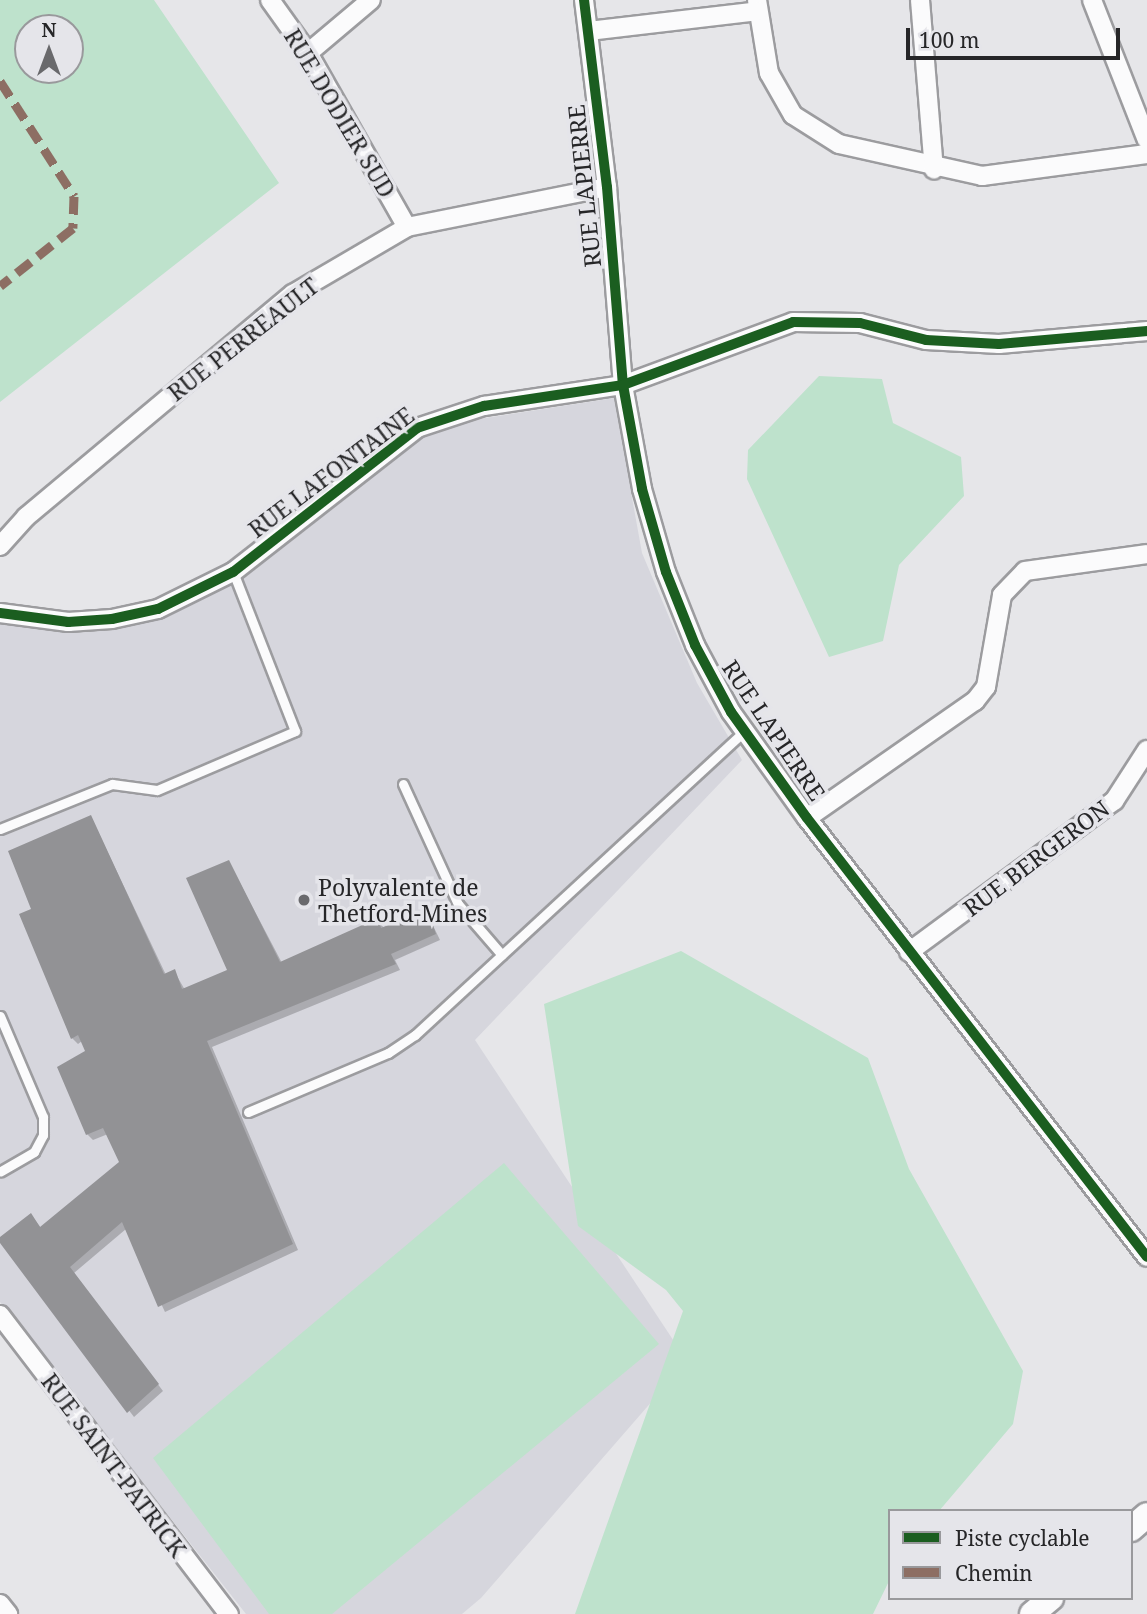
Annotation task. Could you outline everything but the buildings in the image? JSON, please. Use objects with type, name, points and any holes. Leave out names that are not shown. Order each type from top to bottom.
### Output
[{"type":"street","name":"RUE DODIER SUD","points":[[270,0],[308,53],[407,227]]},
{"type":"street","points":[[308,53],[371,0]]},
{"type":"street","name":"RUE LAPIERRE","points":[[584,0],[607,187],[624,386],[642,489],[666,572],[695,645],[746,731],[807,818],[1147,1257]]},
{"type":"street","points":[[920,0],[934,169]]},
{"type":"street","points":[[1093,0],[1147,140]]},
{"type":"street","points":[[589,31],[758,6],[769,73],[793,115],[839,144],[934,169],[982,176],[1147,154]]},
{"type":"street","name":"RUE PERREAULT","points":[[0,546],[26,517],[293,294],[407,227],[607,187]]},
{"type":"street","name":"RUE LAFONTAINE","points":[[0,613],[68,622],[112,619],[158,609],[233,572],[416,428],[484,406],[624,386],[793,322],[860,323],[926,340],[999,344],[1147,331]]},
{"type":"street","points":[[807,818],[975,701],[986,687],[1002,595],[1025,571],[1147,554]]},
{"type":"street","name":"RUE BERGERON","points":[[909,952],[1114,801],[1147,750]]},
{"type":"street","name":"RUE SAINT-PATRICK","points":[[0,1315],[229,1614]]},
{"type":"street","points":[[1133,1526],[1147,1515]]},
{"type":"street","points":[[1032,1614],[1049,1600]]},
{"type":"street","points":[[0,1604],[8,1614]]},
{"type":"lane","points":[[0,829],[112,785],[158,790],[295,731],[233,572]]},
{"type":"lane","points":[[247,1112],[388,1053],[415,1034],[746,731]]},
{"type":"lane","points":[[403,785],[458,904],[502,955]]},
{"type":"lane","points":[[0,1016],[43,1117],[43,1135],[34,1152],[0,1172]]},
{"type":"shaded area","name":"Polyvalente de Thetford-Mines","points":[[614,398],[642,553],[697,683],[742,760],[475,1040],[687,1361],[481,1598],[462,1614],[246,1614],[0,1302],[0,623],[107,631],[170,616],[252,570],[413,441],[460,422]]},
{"type":"green space","points":[[0,0],[154,0],[279,183],[0,402]]},
{"type":"green space","points":[[819,376],[882,379],[893,423],[961,457],[964,496],[899,565],[883,641],[829,657],[747,479],[748,450]]},
{"type":"green space","points":[[681,951],[868,1058],[909,1169],[1023,1371],[1013,1424],[941,1509],[888,1509],[888,1583],[873,1614],[575,1614],[683,1311],[666,1290],[578,1226],[544,1004]]},
{"type":"green space","points":[[504,1163],[659,1344],[332,1614],[269,1614],[153,1458]]},
{"type":"marked path","points":[[0,81],[74,196],[73,228],[0,286]]},
{"type":"cycle path","points":[[584,0],[607,187],[623,385],[642,489],[666,572],[695,645],[731,712],[807,818],[1147,1257]]},
{"type":"cycle path","points":[[0,613],[68,622],[112,619],[158,609],[233,572],[417,428],[484,406],[623,385],[793,322],[860,323],[926,340],[999,344],[1147,331]]},
{"type":"place","name":"Polyvalente de Thetford-Mines","points":[[304,900]]}]
